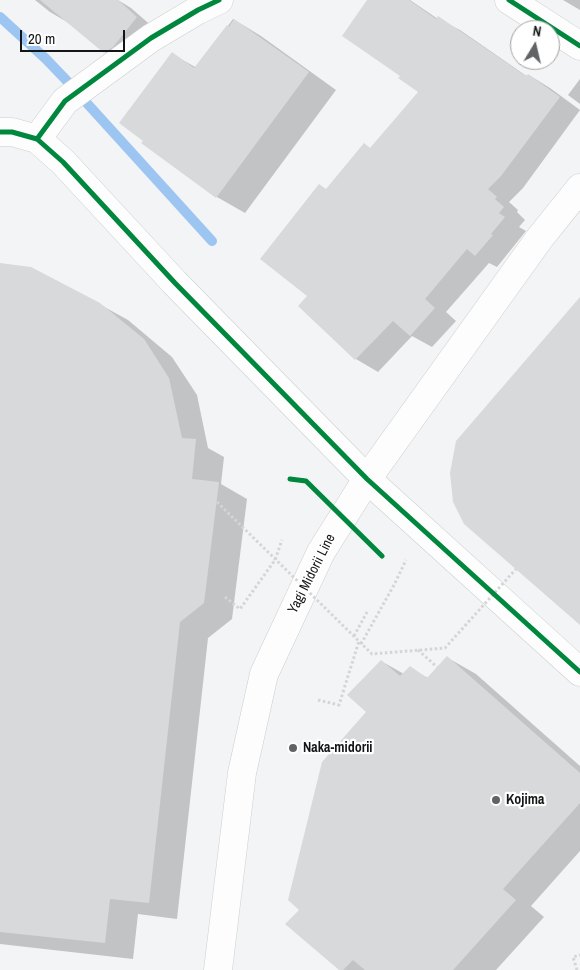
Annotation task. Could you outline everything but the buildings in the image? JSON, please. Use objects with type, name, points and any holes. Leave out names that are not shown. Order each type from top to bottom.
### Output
[{"type":"street","points":[[37,139],[65,101],[151,38],[218,0]]},
{"type":"street","points":[[509,0],[580,46]]},
{"type":"street","points":[[0,132],[12,132],[37,139],[63,162],[174,283],[367,479],[580,672]]},
{"type":"street","name":"Yagi Midorii Line","points":[[218,970],[242,773],[264,674],[321,552],[367,479],[529,253],[580,188]]},
{"type":"path","points":[[217,502],[372,654],[445,648],[516,568]]},
{"type":"path","points":[[225,597],[240,609],[275,560],[282,540]]},
{"type":"path","points":[[318,700],[339,705],[360,642],[406,560]]},
{"type":"path","points":[[354,636],[367,612]]},
{"type":"path","points":[[418,650],[437,668]]},
{"type":"path","points":[[578,970],[572,957],[580,955]]},
{"type":"waterway","points":[[0,17],[68,82]]},
{"type":"waterway","points":[[84,100],[212,241]]},
{"type":"cycle path","points":[[37,139],[65,101],[151,38],[198,10],[219,0]]},
{"type":"cycle path","points":[[509,0],[580,46]]},
{"type":"cycle path","points":[[0,132],[12,132],[37,139],[63,162],[175,283],[367,479],[580,672]]},
{"type":"cycle path","points":[[290,479],[306,481],[382,556]]},
{"type":"place","name":"Naka-midorii","points":[[293,748]]},
{"type":"place","name":"Kojima","points":[[496,800]]}]
